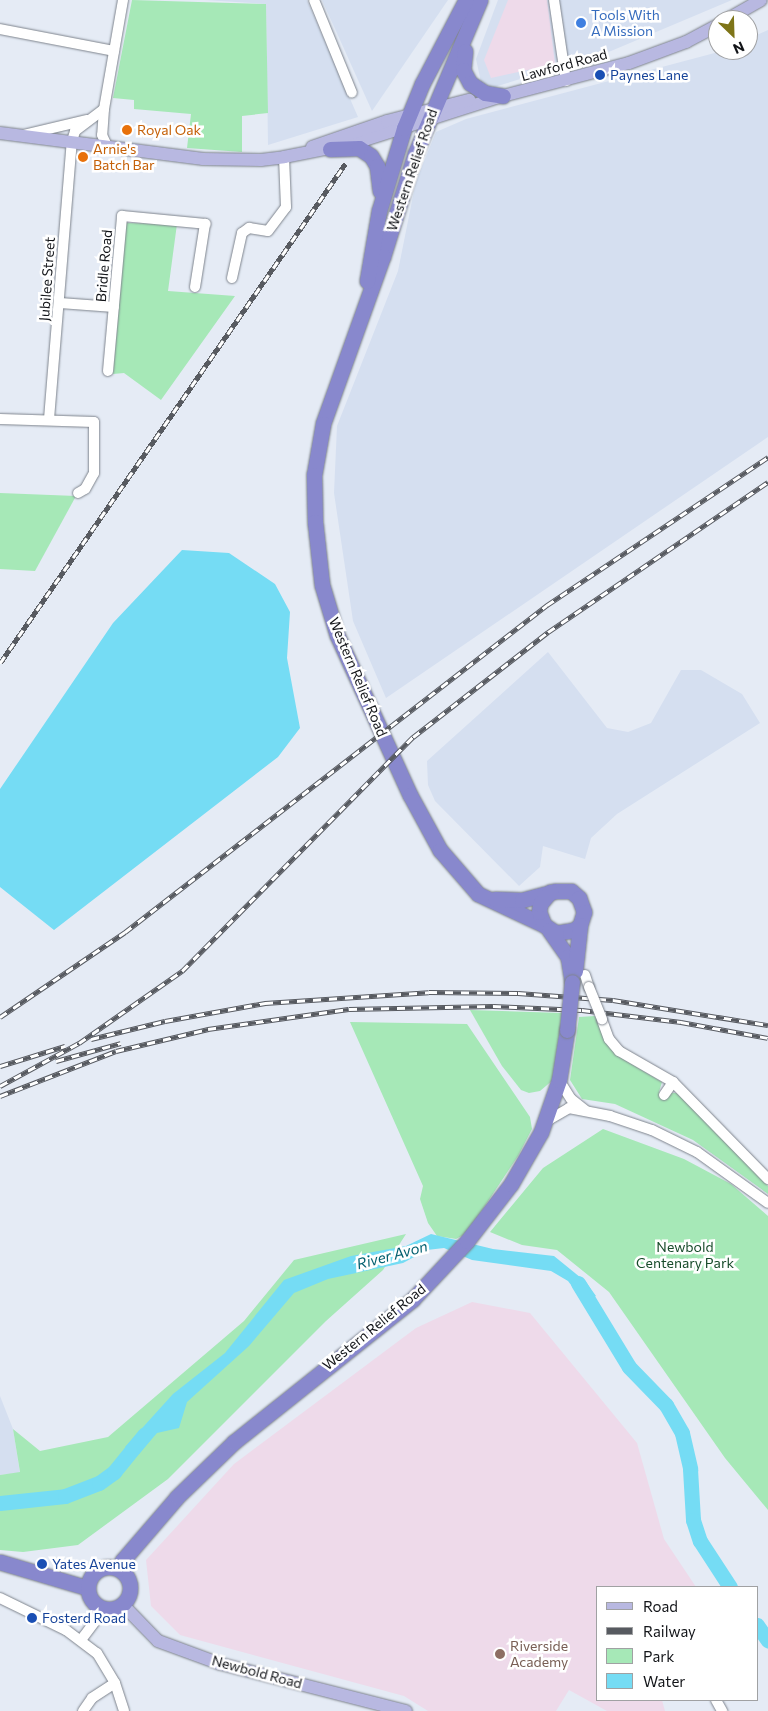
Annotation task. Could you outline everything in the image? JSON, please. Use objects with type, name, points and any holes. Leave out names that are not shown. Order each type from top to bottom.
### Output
[{"type":"highway","name":"Western Relief Road","points":[[466,0],[422,84],[420,118],[383,256],[360,314],[323,424],[316,457],[315,522],[322,585],[337,635],[410,795],[440,850],[484,897],[546,928],[564,948],[575,977]]},
{"type":"highway","name":"Western Relief Road","points":[[360,314],[380,206],[420,118],[480,0]]},
{"type":"highway","points":[[480,0],[478,20],[462,56],[463,70],[474,87],[485,93],[501,97]]},
{"type":"highway","points":[[368,272],[411,137],[420,118]]},
{"type":"highway","points":[[330,149],[359,148],[371,156],[377,166],[380,206]]},
{"type":"highway","points":[[484,897],[522,900],[550,892],[567,890],[579,898],[584,912],[580,925],[568,933],[546,928],[540,918],[540,904],[550,892]]},
{"type":"highway","name":"Western Relief Road","points":[[118,1569],[122,1561],[178,1497],[234,1442],[383,1324],[432,1280],[486,1217],[511,1184],[545,1122],[559,1080],[575,977],[580,925]]},
{"type":"highway","points":[[0,1562],[88,1588]]},
{"type":"highway","points":[[118,1569],[130,1586],[123,1605],[104,1609],[92,1602],[88,1588],[98,1570],[118,1569]]},
{"type":"main road","points":[[744,10],[761,0]]},
{"type":"main road","name":"Lawford Road","points":[[0,133],[17,137],[72,141],[108,148],[223,160],[288,156],[330,149],[483,97],[501,97],[566,82],[679,45],[708,30]]},
{"type":"main road","name":"Lawford Road","points":[[288,156],[327,140],[420,118]]},
{"type":"main road","name":"Newbold Road","points":[[123,1605],[158,1641],[221,1664],[406,1711]]},
{"type":"street","points":[[108,148],[102,135],[104,108],[123,0]]},
{"type":"street","points":[[314,0],[352,92]]},
{"type":"street","points":[[554,0],[566,82]]},
{"type":"street","points":[[0,29],[114,51]]},
{"type":"street","points":[[72,141],[75,131],[104,108]]},
{"type":"street","points":[[17,137],[89,120]]},
{"type":"street","name":"Jubilee Street","points":[[49,419],[72,141]]},
{"type":"street","points":[[232,278],[242,233],[249,228],[268,231],[286,207],[288,156]]},
{"type":"street","name":"Bridle Road","points":[[108,371],[122,216],[206,224],[195,286]]},
{"type":"street","points":[[60,303],[114,307]]},
{"type":"street","points":[[0,419],[49,419],[94,422],[94,473],[85,489],[78,493]]},
{"type":"street","points":[[575,977],[589,987],[609,1039],[619,1051],[674,1082],[768,1179]]},
{"type":"street","points":[[559,1080],[571,1099],[585,1110]]},
{"type":"street","points":[[664,1095],[674,1082]]},
{"type":"street","points":[[545,1122],[569,1108],[585,1110],[652,1130],[728,1172],[768,1204]]},
{"type":"street","points":[[0,1598],[81,1640],[96,1653],[115,1683],[124,1711]]},
{"type":"street","points":[[81,1640],[104,1609]]},
{"type":"street","points":[[83,1711],[92,1698],[115,1683]]},
{"type":"shaded area","points":[[205,0],[307,0],[358,117],[268,145],[266,4]]},
{"type":"shaded area","points":[[322,0],[448,0],[372,111]]},
{"type":"shaded area","points":[[498,0],[732,0],[611,51],[491,88],[481,82],[476,59]]},
{"type":"shaded area","points":[[508,0],[547,0],[555,64],[491,78],[484,60]]},
{"type":"shaded area","points":[[768,30],[768,437],[386,698],[353,621],[334,493],[337,426],[398,271],[416,181],[436,132],[466,119],[708,55],[708,60],[758,60],[758,34]]},
{"type":"shaded area","points":[[548,652],[607,728],[628,732],[651,723],[681,670],[701,670],[742,694],[760,723],[617,814],[591,838],[585,859],[543,846],[540,867],[519,886],[435,801],[428,785],[427,761]]},
{"type":"shaded area","points":[[472,1302],[530,1313],[637,1443],[664,1539],[695,1586],[596,1586],[596,1701],[662,1701],[665,1711],[607,1711],[569,1690],[556,1711],[428,1711],[404,1696],[180,1635],[151,1606],[146,1560],[234,1464],[416,1328]]},
{"type":"shaded area","points":[[0,1396],[13,1429],[20,1473],[0,1475]]},
{"type":"green space","points":[[132,0],[266,4],[268,113],[242,116],[242,152],[187,148],[191,114],[134,109],[134,100],[113,98]]},
{"type":"green space","points":[[126,223],[177,224],[168,291],[235,296],[161,400],[124,373],[113,374]]},
{"type":"green space","points":[[0,493],[76,496],[35,571],[0,569]]},
{"type":"green space","points":[[470,1010],[562,1013],[553,1080],[540,1091],[529,1093],[521,1090],[502,1066]]},
{"type":"green space","points":[[595,1016],[607,1042],[623,1059],[662,1082],[659,1092],[666,1097],[671,1093],[678,1093],[768,1186],[768,1194],[693,1140],[615,1104],[582,1099],[570,1080],[579,1017]]},
{"type":"green space","points":[[350,1022],[467,1024],[530,1117],[532,1129],[518,1156],[467,1233],[456,1239],[437,1236],[428,1223],[420,1199],[423,1186]]},
{"type":"green space","name":"Newbold Centenary Park","points":[[603,1129],[684,1159],[731,1184],[768,1216],[768,1510],[725,1458],[609,1292],[557,1250],[522,1245],[490,1232],[543,1168]]},
{"type":"green space","points":[[406,1234],[383,1270],[326,1321],[168,1479],[78,1545],[23,1552],[0,1550],[0,1475],[20,1472],[13,1429],[40,1451],[108,1437],[244,1321],[294,1260]]},
{"type":"water","points":[[182,550],[229,553],[275,584],[290,612],[287,658],[300,728],[278,757],[54,930],[0,887],[0,789],[113,623]]},
{"type":"water","points":[[431,1234],[493,1249],[554,1256],[586,1282],[596,1296],[584,1302],[568,1281],[551,1271],[472,1260],[444,1248],[427,1250],[403,1263],[328,1279],[294,1293],[249,1346],[187,1402],[179,1428],[157,1433],[139,1454],[125,1447],[173,1394],[225,1353],[284,1280],[351,1256],[406,1246]]},
{"type":"waterway","name":"River Avon","points":[[578,1283],[629,1367],[666,1405],[682,1433],[690,1469],[693,1520],[700,1541],[729,1586]]},
{"type":"waterway","name":"River Avon","points":[[0,1503],[65,1496],[99,1483],[114,1472],[144,1435]]},
{"type":"waterway","name":"River Avon","points":[[758,1626],[768,1641]]},
{"type":"railway","points":[[0,663],[345,164]]},
{"type":"railway","points":[[0,1017],[125,932],[547,605],[768,457]]},
{"type":"railway","points":[[0,1086],[79,1043],[182,971],[413,737],[548,632],[768,482]]},
{"type":"railway","points":[[91,1039],[165,1021],[265,1003],[429,992],[518,993],[613,1000],[768,1025]]},
{"type":"railway","points":[[0,1096],[116,1051],[208,1029],[349,1009],[493,1006],[582,1010],[681,1022],[768,1038]]},
{"type":"railway","points":[[56,1061],[121,1043]]},
{"type":"railway","points":[[0,1066],[65,1046]]},
{"type":"place","name":"Tools With A Mission","points":[[581,23]]},
{"type":"place","name":"Paynes Lane","points":[[600,75]]},
{"type":"place","name":"Royal Oak","points":[[127,130]]},
{"type":"place","name":"Arnie's Batch Bar","points":[[83,157]]},
{"type":"place","name":"Yates Avenue","points":[[42,1564]]},
{"type":"place","name":"Fosterd Road","points":[[32,1618]]},
{"type":"place","name":"Riverside Academy","points":[[500,1654]]}]
